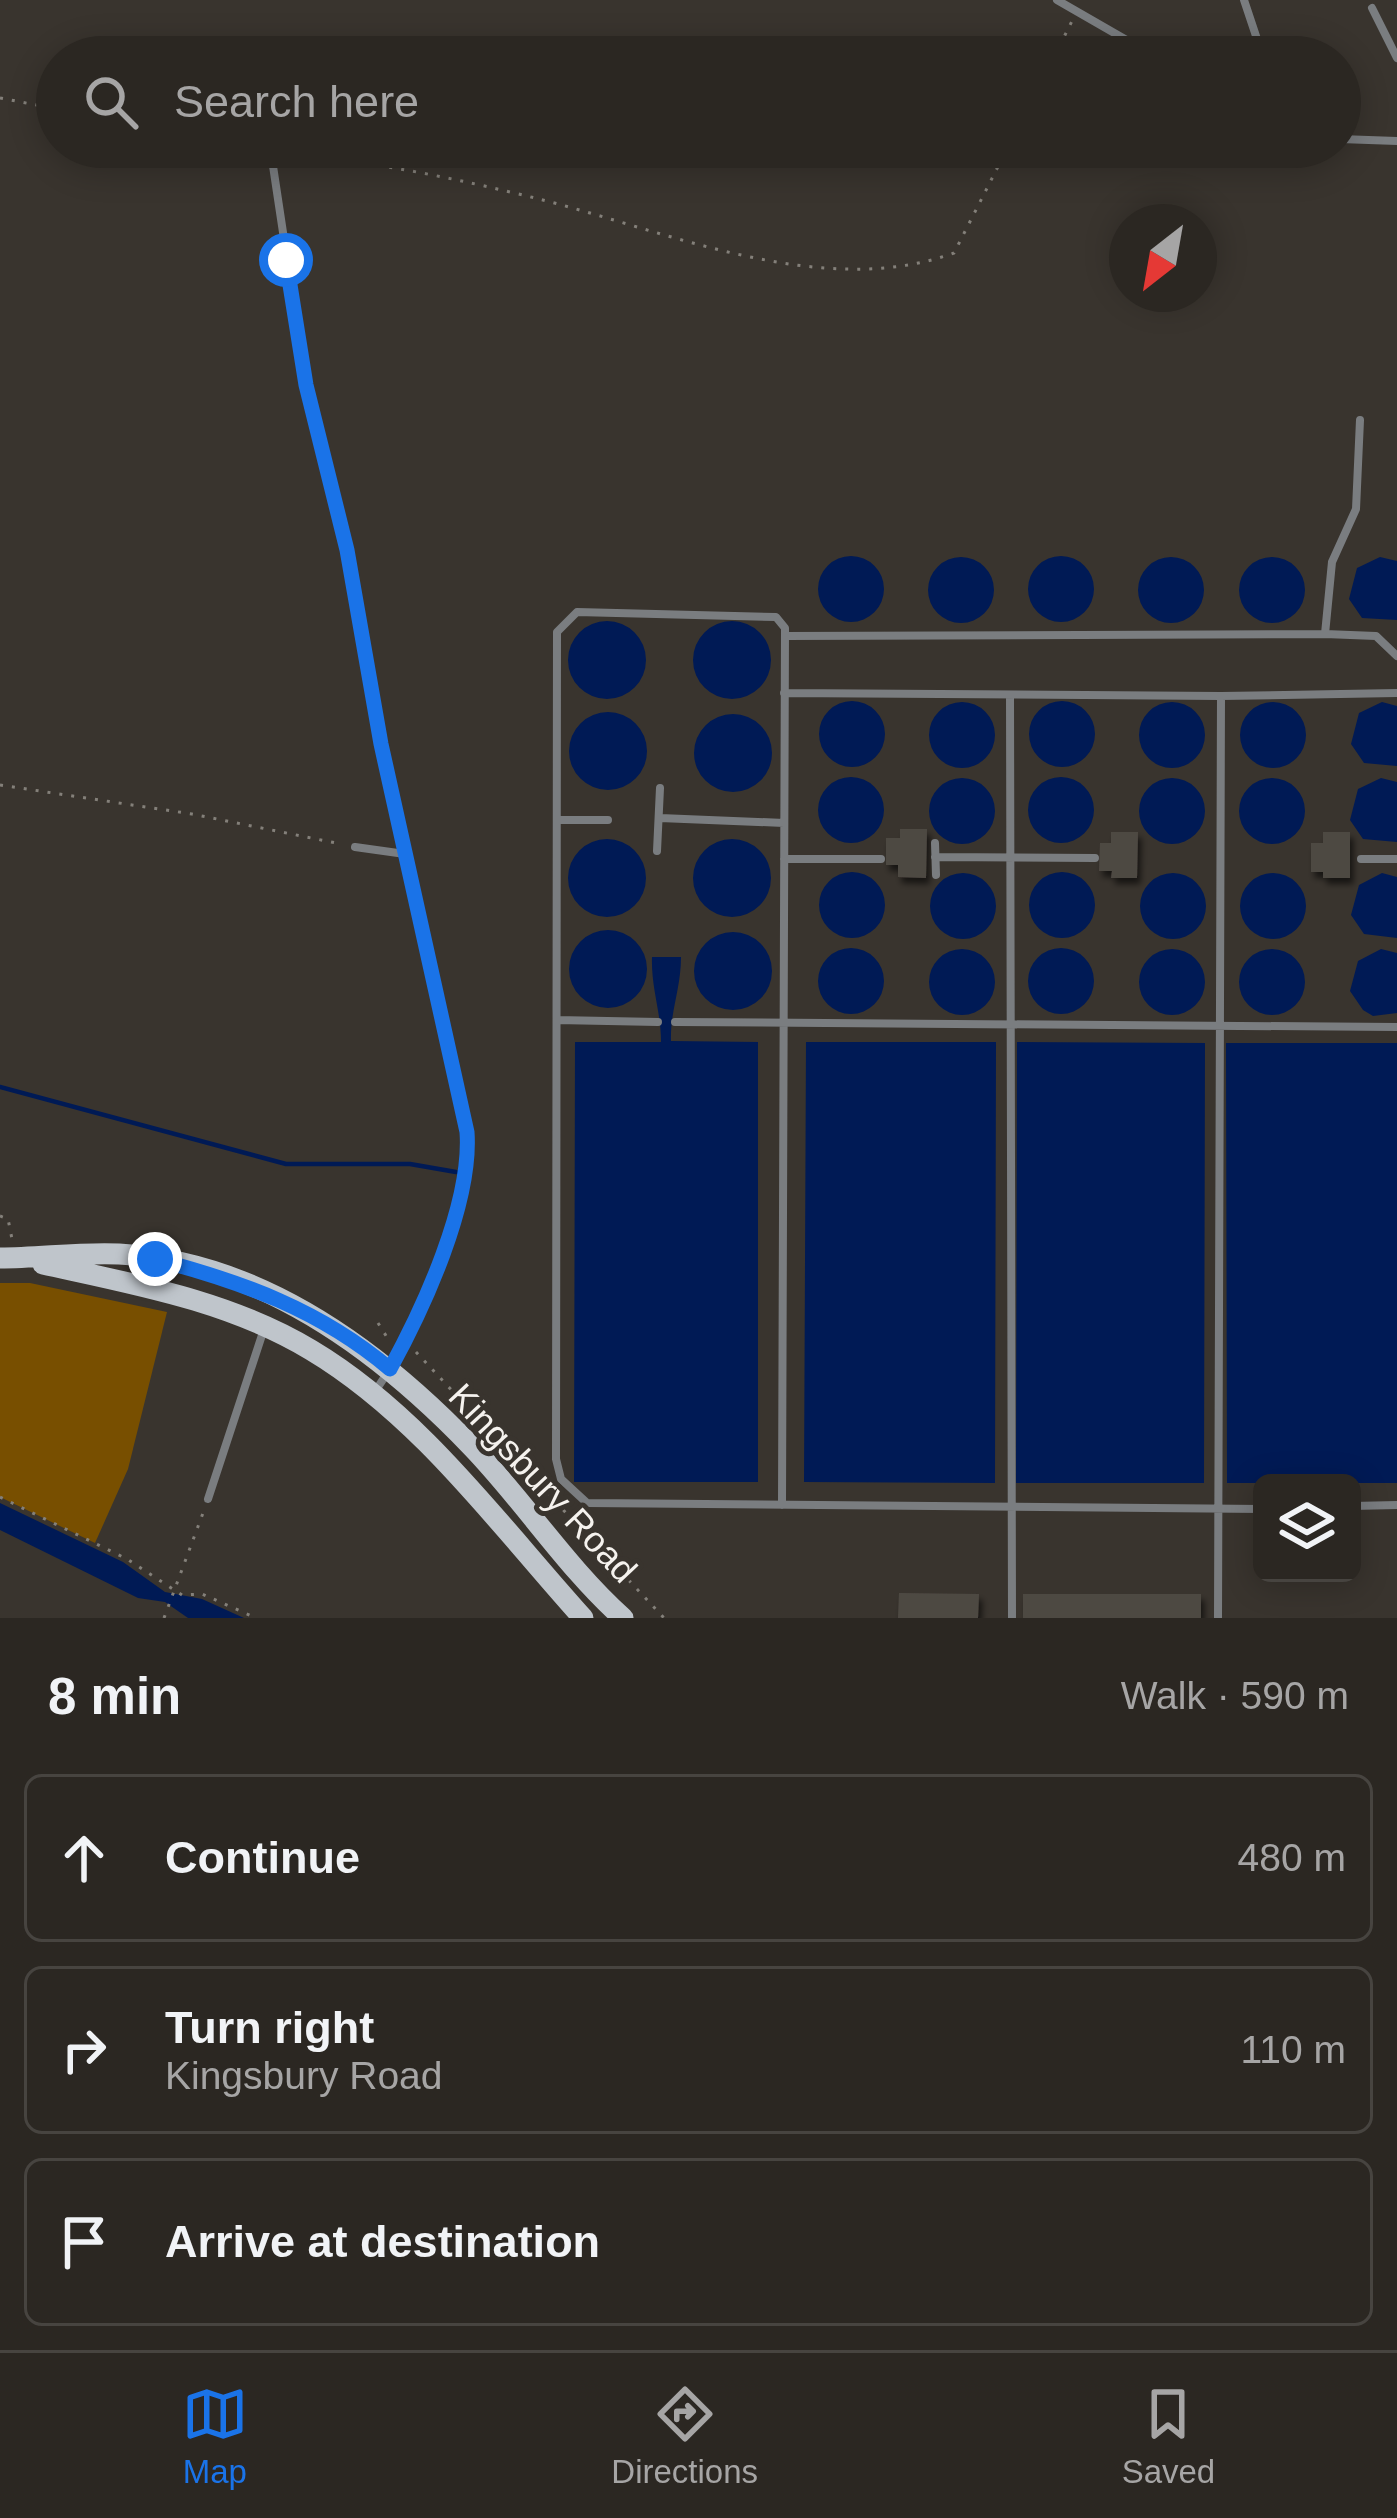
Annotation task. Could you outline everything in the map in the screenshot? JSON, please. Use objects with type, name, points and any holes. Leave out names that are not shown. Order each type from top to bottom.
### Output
[{"type":"main road","name":"Kingsbury Road","points":[[10,1258],[124,1254],[226,1278],[326,1322],[394,1362],[623,1618]]},
{"type":"main road","name":"Kingsbury Road","points":[[10,1258],[147,1288],[265,1328],[310,1349],[373,1394],[463,1483],[583,1618]]},
{"type":"lane","points":[[1057,0],[1120,36]]},
{"type":"lane","points":[[1244,0],[1256,36]]},
{"type":"lane","points":[[1372,8],[1397,58]]},
{"type":"lane","points":[[1361,140],[1397,141]]},
{"type":"lane","points":[[273,168],[306,385],[347,550],[468,1148],[456,1210],[405,1340],[373,1394]]},
{"type":"lane","points":[[1325,634],[1332,562],[1356,509],[1360,420]]},
{"type":"lane","points":[[782,1505],[784,636],[776,617],[591,609],[567,619],[557,632],[556,1459],[561,1479],[587,1503],[1010,1509],[1253,1509]]},
{"type":"lane","points":[[784,636],[1325,634],[1376,636],[1397,656]]},
{"type":"lane","points":[[784,693],[1221,697],[1397,693]]},
{"type":"lane","points":[[1010,695],[1012,1618]]},
{"type":"lane","points":[[1218,1618],[1221,697]]},
{"type":"lane","points":[[657,851],[660,788]]},
{"type":"lane","points":[[660,818],[784,823]]},
{"type":"lane","points":[[557,820],[608,820]]},
{"type":"lane","points":[[935,843],[936,875]]},
{"type":"lane","points":[[355,847],[405,854]]},
{"type":"lane","points":[[935,857],[1095,858]]},
{"type":"lane","points":[[784,859],[881,859]]},
{"type":"lane","points":[[1360,860],[1397,859]]},
{"type":"lane","points":[[557,1020],[658,1022]]},
{"type":"lane","points":[[675,1022],[1397,1027]]},
{"type":"lane","points":[[208,1499],[265,1328]]},
{"type":"lane","points":[[1361,1506],[1397,1504]]},
{"type":"path","points":[[1064,36],[1077,11]]},
{"type":"path","points":[[0,98],[36,105]]},
{"type":"path","points":[[371,168],[533,197],[651,231],[814,267],[917,266],[955,253],[998,168]]},
{"type":"path","points":[[0,784],[192,814],[355,847]]},
{"type":"path","points":[[0,1216],[8,1219],[10,1258]]},
{"type":"path","points":[[378,1324],[394,1362]]},
{"type":"path","points":[[405,1340],[664,1618]]},
{"type":"path","points":[[0,1497],[127,1559],[170,1589],[202,1594],[256,1618]]},
{"type":"path","points":[[164,1618],[208,1499]]},
{"type":"shaded area","points":[[851,556],[875,565],[884,589],[875,613],[851,622],[827,613],[818,589],[827,565]]},
{"type":"shaded area","points":[[1061,556],[1085,565],[1094,589],[1085,613],[1061,622],[1037,613],[1028,589],[1037,565]]},
{"type":"shaded area","points":[[961,557],[985,566],[994,590],[985,614],[961,623],[937,614],[928,590],[937,566]]},
{"type":"shaded area","points":[[1171,557],[1195,566],[1204,590],[1195,614],[1171,623],[1147,614],[1138,590],[1147,566]]},
{"type":"shaded area","points":[[1272,557],[1296,566],[1305,590],[1296,614],[1272,623],[1248,614],[1239,590],[1248,566]]},
{"type":"shaded area","points":[[1380,557],[1397,561],[1397,620],[1362,618],[1349,599],[1357,568]]},
{"type":"shaded area","points":[[607,621],[634,633],[646,660],[634,687],[607,699],[580,687],[568,660],[580,633]]},
{"type":"shaded area","points":[[732,621],[759,633],[771,660],[759,687],[732,699],[705,687],[693,660],[705,633]]},
{"type":"shaded area","points":[[852,701],[876,710],[885,734],[876,758],[852,767],[828,758],[819,734],[828,710]]},
{"type":"shaded area","points":[[1062,701],[1086,710],[1095,734],[1086,758],[1062,767],[1038,758],[1029,734],[1038,710]]},
{"type":"shaded area","points":[[962,702],[986,711],[995,735],[986,759],[962,768],[938,759],[929,735],[938,711]]},
{"type":"shaded area","points":[[1172,702],[1196,711],[1205,735],[1196,759],[1172,768],[1148,759],[1139,735],[1148,711]]},
{"type":"shaded area","points":[[1273,702],[1297,711],[1306,735],[1297,759],[1273,768],[1249,759],[1240,735],[1249,711]]},
{"type":"shaded area","points":[[1382,702],[1397,706],[1397,766],[1364,763],[1351,744],[1359,713]]},
{"type":"shaded area","points":[[608,712],[635,724],[647,751],[635,778],[608,790],[581,778],[569,751],[581,724]]},
{"type":"shaded area","points":[[733,714],[760,726],[772,753],[760,780],[733,792],[706,780],[694,753],[706,726]]},
{"type":"shaded area","points":[[851,777],[875,786],[884,810],[875,834],[851,843],[827,834],[818,810],[827,786]]},
{"type":"shaded area","points":[[1061,777],[1085,786],[1094,810],[1085,834],[1061,843],[1037,834],[1028,810],[1037,786]]},
{"type":"shaded area","points":[[962,778],[986,787],[995,811],[986,835],[962,844],[938,835],[929,811],[938,787]]},
{"type":"shaded area","points":[[1172,778],[1196,787],[1205,811],[1196,835],[1172,844],[1148,835],[1139,811],[1148,787]]},
{"type":"shaded area","points":[[1272,778],[1296,787],[1305,811],[1296,835],[1272,844],[1248,835],[1239,811],[1248,787]]},
{"type":"shaded area","points":[[1381,778],[1397,782],[1397,842],[1363,839],[1350,820],[1358,789]]},
{"type":"shaded area","points":[[607,839],[634,851],[646,878],[634,905],[607,917],[580,905],[568,878],[580,851]]},
{"type":"shaded area","points":[[732,839],[759,851],[771,878],[759,905],[732,917],[705,905],[693,878],[705,851]]},
{"type":"shaded area","points":[[852,872],[876,881],[885,905],[876,929],[852,938],[828,929],[819,905],[828,881]]},
{"type":"shaded area","points":[[1062,872],[1086,881],[1095,905],[1086,929],[1062,938],[1038,929],[1029,905],[1038,881]]},
{"type":"shaded area","points":[[963,873],[987,882],[996,906],[987,930],[963,939],[939,930],[930,906],[939,882]]},
{"type":"shaded area","points":[[1173,873],[1197,882],[1206,906],[1197,930],[1173,939],[1149,930],[1140,906],[1149,882]]},
{"type":"shaded area","points":[[1273,873],[1297,882],[1306,906],[1297,930],[1273,939],[1249,930],[1240,906],[1249,882]]},
{"type":"shaded area","points":[[1382,873],[1397,877],[1397,938],[1364,934],[1351,915],[1359,885]]},
{"type":"shaded area","points":[[608,930],[635,942],[647,969],[635,996],[608,1008],[581,996],[569,969],[581,942]]},
{"type":"shaded area","points":[[733,932],[760,944],[772,971],[760,998],[733,1010],[706,998],[694,971],[706,944]]},
{"type":"shaded area","points":[[851,948],[875,957],[884,981],[875,1005],[851,1014],[827,1005],[818,981],[827,957]]},
{"type":"shaded area","points":[[1061,948],[1085,957],[1094,981],[1085,1005],[1061,1014],[1037,1005],[1028,981],[1037,957]]},
{"type":"shaded area","points":[[962,949],[986,958],[995,982],[986,1006],[962,1015],[938,1006],[929,982],[938,958]]},
{"type":"shaded area","points":[[1172,949],[1196,958],[1205,982],[1196,1006],[1172,1015],[1148,1006],[1139,982],[1148,958]]},
{"type":"shaded area","points":[[1272,949],[1296,958],[1305,982],[1296,1006],[1272,1015],[1248,1006],[1239,982],[1248,958]]},
{"type":"shaded area","points":[[1381,949],[1397,953],[1397,1013],[1373,1016],[1350,991],[1358,961]]},
{"type":"shaded area","points":[[652,957],[681,957],[671,1041],[758,1042],[758,1482],[574,1482],[575,1042],[661,1042]]},
{"type":"shaded area","points":[[806,1042],[996,1042],[995,1483],[804,1482]]},
{"type":"shaded area","points":[[1017,1042],[1205,1043],[1204,1483],[1016,1483]]},
{"type":"shaded area","points":[[1226,1043],[1397,1043],[1397,1483],[1361,1483],[1361,1474],[1253,1474],[1253,1483],[1227,1483]]},
{"type":"shaded area","points":[[0,1283],[30,1283],[167,1312],[128,1469],[95,1543],[0,1497]]},
{"type":"shaded area","points":[[0,1503],[123,1562],[165,1592],[202,1599],[244,1618],[188,1618],[165,1602],[138,1598],[0,1530]]},
{"type":"building","points":[[900,829],[927,829],[926,878],[898,877],[898,865],[886,865],[886,838],[900,838]]},
{"type":"building","points":[[1111,832],[1138,832],[1137,878],[1111,878],[1112,871],[1099,871],[1100,843],[1111,843]]},
{"type":"building","points":[[1323,832],[1350,832],[1350,878],[1323,878],[1323,872],[1311,872],[1311,843],[1323,843]]},
{"type":"building","points":[[899,1593],[979,1594],[978,1618],[898,1618]]},
{"type":"building","points":[[1023,1594],[1201,1594],[1201,1618],[1023,1618]]},
{"type":"waterway","points":[[0,1087],[286,1164],[410,1164],[456,1172]]},
{"type":"route","points":[[155,1259],[278,1297],[326,1322],[390,1369],[422,1305],[467,1171],[467,1132],[381,744],[347,550],[306,385],[286,260]]}]
